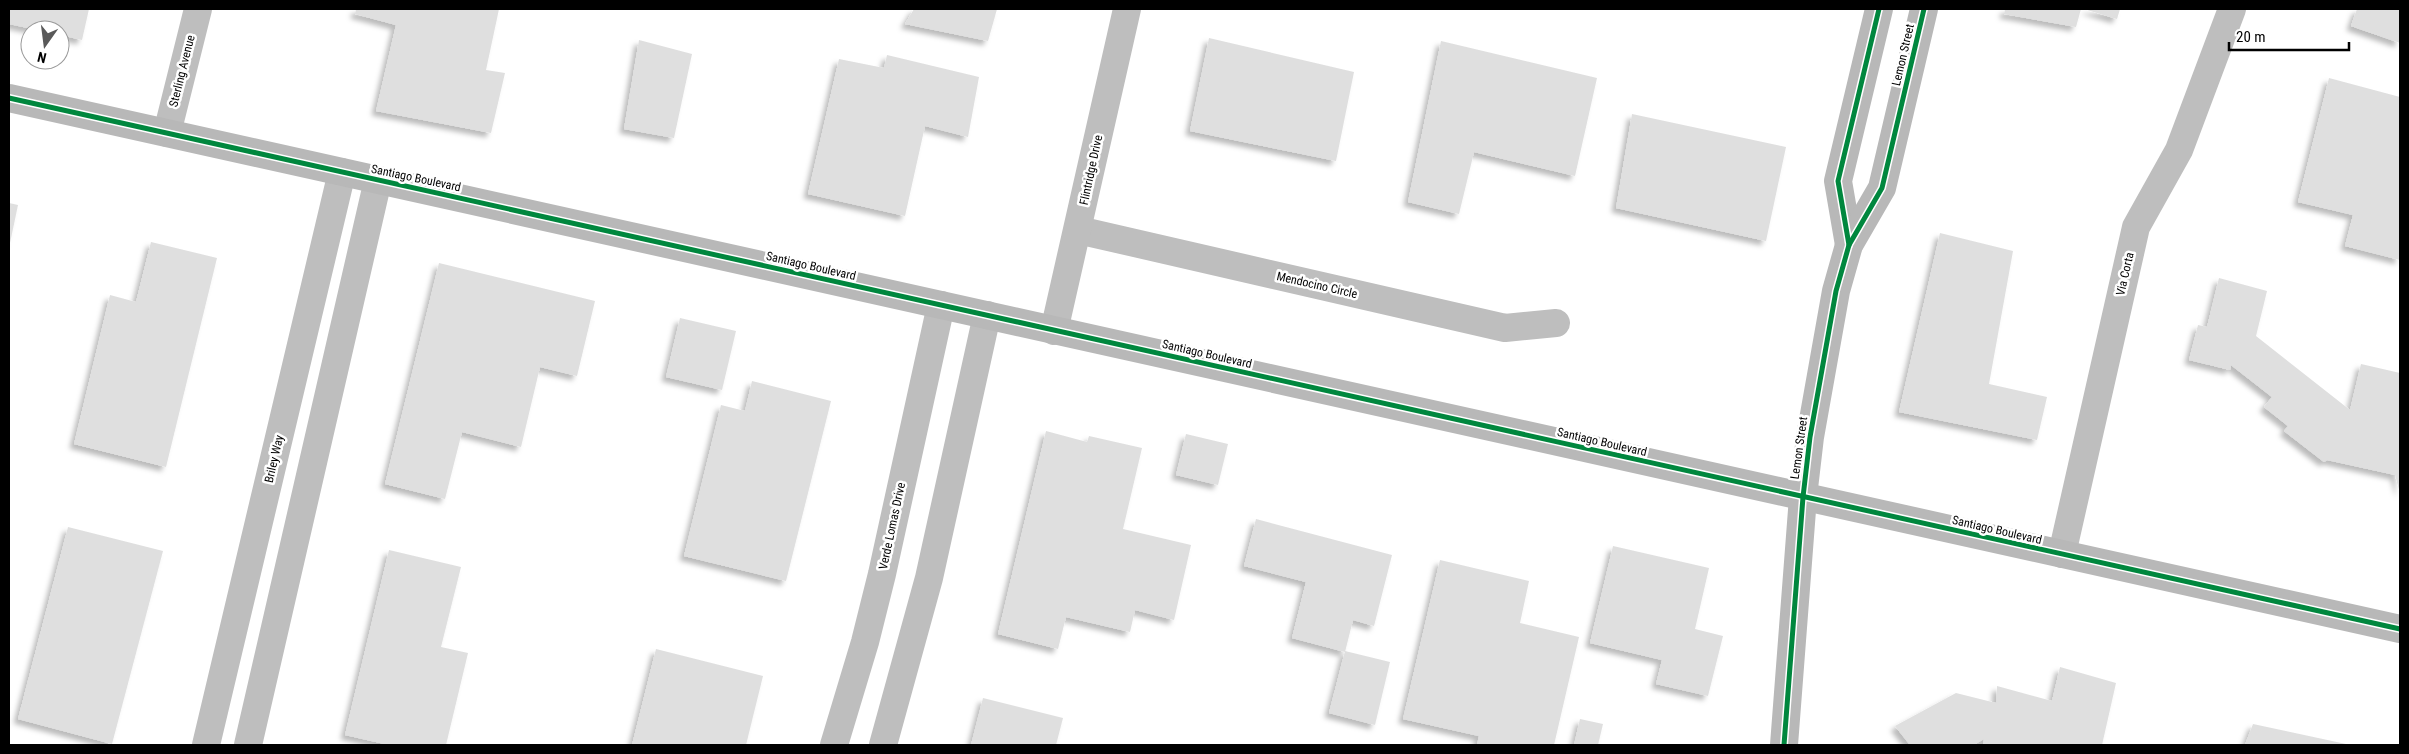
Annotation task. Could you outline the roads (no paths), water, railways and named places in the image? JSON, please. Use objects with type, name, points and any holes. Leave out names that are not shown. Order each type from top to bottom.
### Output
[{"type":"street","name":"Sterling Avenue","points":[[166,133],[198,9]]},
{"type":"street","name":"Flintridge Drive","points":[[1054,330],[1127,9]]},
{"type":"street","name":"Lemon Street","points":[[1848,245],[1838,181],[1879,9]]},
{"type":"street","name":"Lemon Street","points":[[1784,745],[1803,497],[1822,368],[1836,291],[1848,245],[1882,188],[1924,9]]},
{"type":"street","name":"Via Corta","points":[[2062,554],[2136,227],[2179,150],[2232,9]]},
{"type":"street","name":"Santiago Boulevard","points":[[9,98],[2400,629]]},
{"type":"street","name":"Briley Way","points":[[206,745],[342,172]]},
{"type":"street","points":[[248,745],[378,180]]},
{"type":"street","name":"Mendocino Circle","points":[[1078,230],[1505,328],[1556,324]]},
{"type":"street","name":"Verde Lomas Drive","points":[[834,745],[865,642],[882,574],[941,305]]},
{"type":"street","points":[[883,745],[928,578],[986,315]]},
{"type":"street","points":[[288,397],[327,405]]}]
